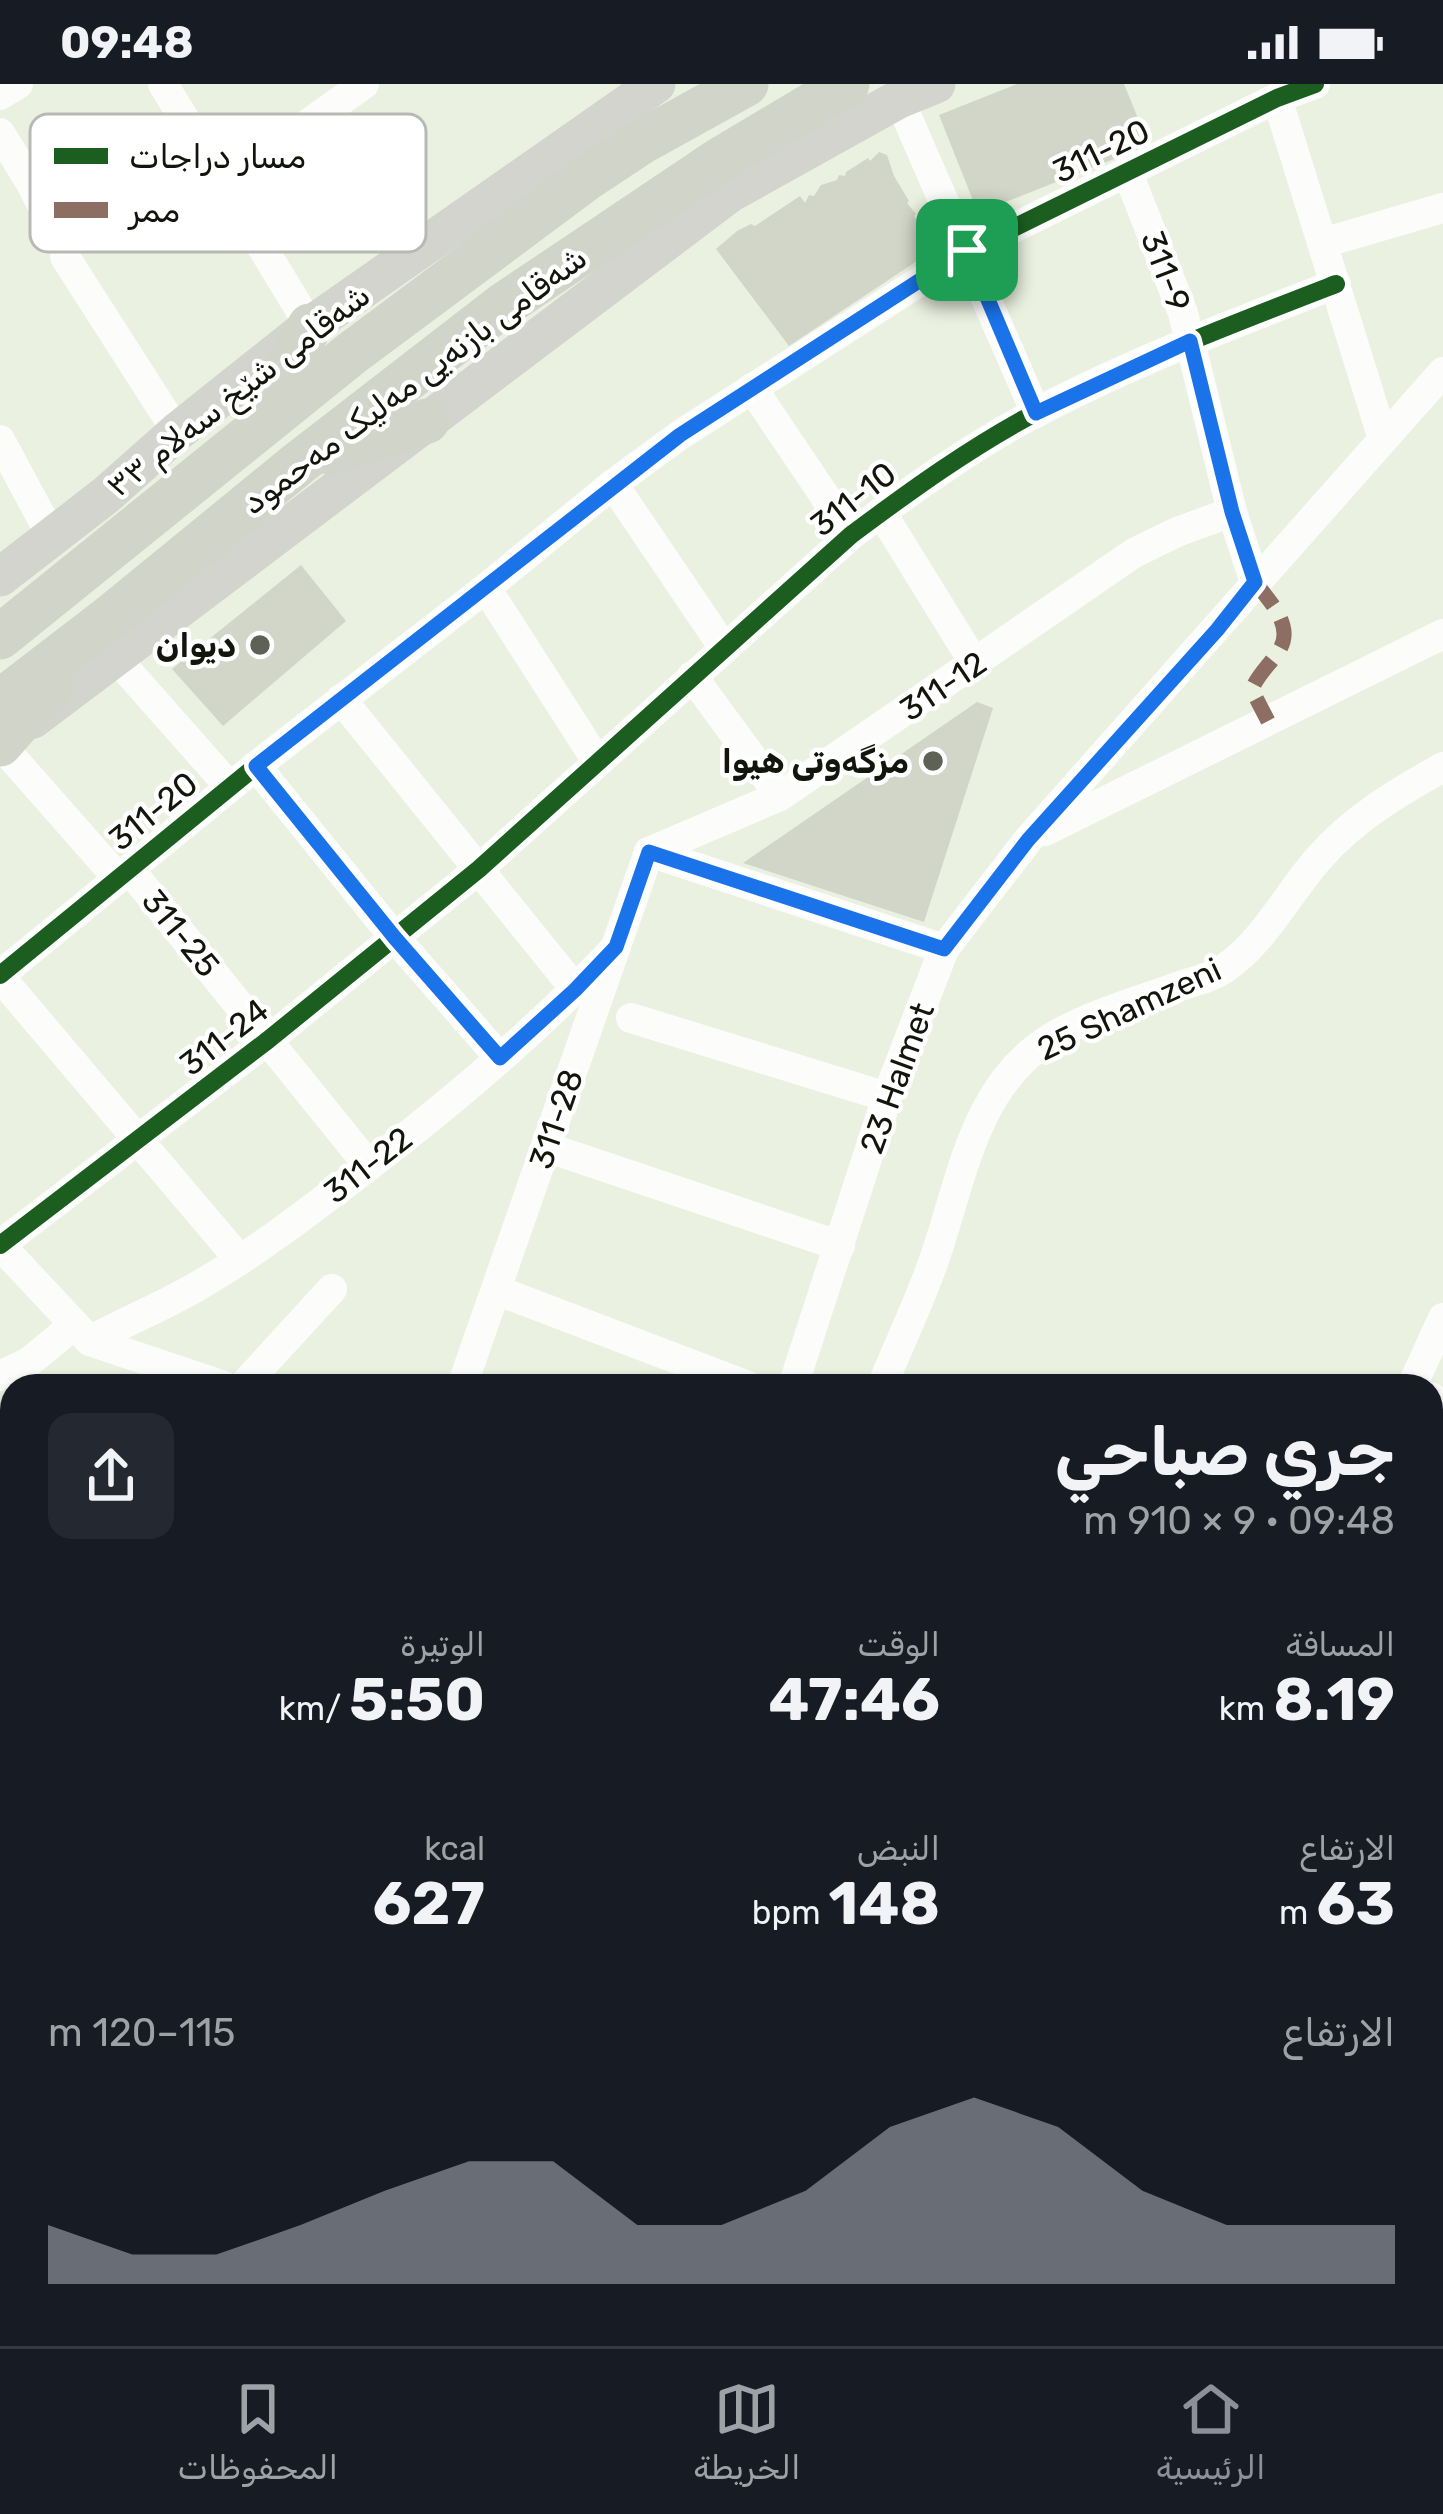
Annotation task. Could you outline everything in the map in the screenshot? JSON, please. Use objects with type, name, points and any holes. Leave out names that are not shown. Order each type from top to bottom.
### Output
[{"type":"highway","name":"شەقامی بازنەیی مەلیک مەحمود","points":[[0,637],[352,353],[587,178],[746,84]]},
{"type":"highway","name":"شەقامی بازنەیی مەلیک مەحمود","points":[[0,702],[114,636],[298,463],[502,306],[838,87]]},
{"type":"highway","points":[[247,439],[310,326]]},
{"type":"highway","points":[[298,463],[427,421]]},
{"type":"highway","points":[[0,611],[68,582]]},
{"type":"highway","points":[[0,744],[114,636]]},
{"type":"main road","name":"شەقامی شێخ سەلام ٣٣","points":[[426,245],[656,84]]},
{"type":"main road","points":[[114,636],[427,421],[730,194],[899,99],[936,84]]},
{"type":"main road","name":"شەقامی شێخ سەلام ٣٣","points":[[0,578],[310,326],[416,252]]},
{"type":"street","points":[[0,95],[19,84]]},
{"type":"street","points":[[163,84],[182,114]]},
{"type":"street","points":[[321,114],[363,84]]},
{"type":"street","name":"311-20","points":[[0,976],[340,699],[680,435],[967,250],[1277,98],[1315,84]]},
{"type":"street","points":[[1277,98],[1383,440]]},
{"type":"street","points":[[899,99],[1036,413]]},
{"type":"street","points":[[0,133],[30,181]]},
{"type":"street","name":"311-9","points":[[1126,172],[1173,283],[1232,512],[1255,582]]},
{"type":"street","points":[[1323,243],[1443,208]]},
{"type":"street","points":[[65,252],[177,432]]},
{"type":"street","points":[[266,252],[310,326]]},
{"type":"street","name":"311-10","points":[[478,869],[851,535],[928,479],[1036,413],[1190,341],[1336,284]]},
{"type":"street","name":"23 Halmet","points":[[798,1374],[887,1096],[944,949],[1028,840],[1443,372]]},
{"type":"street","points":[[752,388],[851,535]]},
{"type":"street","points":[[0,440],[52,537]]},
{"type":"street","points":[[614,484],[724,648]]},
{"type":"street","points":[[881,512],[976,664]]},
{"type":"street","name":"311-12","points":[[649,852],[780,796],[1092,579],[1177,532],[1232,512]]},
{"type":"street","points":[[486,588],[597,760]]},
{"type":"street","points":[[1028,840],[1443,634]]},
{"type":"street","points":[[114,636],[230,787]]},
{"type":"street","points":[[692,676],[780,796]]},
{"type":"street","points":[[340,699],[478,869],[587,993]]},
{"type":"street","name":"311-25","points":[[0,744],[123,874],[268,1040],[369,1166]]},
{"type":"street","points":[[256,766],[395,938],[500,1058]]},
{"type":"street","name":"25 Shamzeni","points":[[886,1374],[932,1265],[983,1114],[997,1087],[1022,1058],[1058,1034],[1110,1011],[1223,970],[1252,945],[1321,856],[1356,821],[1443,767]]},
{"type":"street","points":[[649,852],[944,949]]},
{"type":"street","name":"311-22","points":[[4,1374],[82,1333],[193,1289],[240,1260],[369,1166],[587,993],[616,947],[649,852]]},
{"type":"street","name":"311-24","points":[[0,1245],[268,1040],[478,869]]},
{"type":"street","points":[[0,976],[240,1260]]},
{"type":"street","name":"311-28","points":[[467,1374],[546,1147],[587,993]]},
{"type":"street","points":[[631,1018],[887,1096]]},
{"type":"street","points":[[546,1147],[840,1246]]},
{"type":"street","points":[[0,1245],[82,1333],[192,1374]]},
{"type":"street","points":[[254,1374],[332,1289]]},
{"type":"street","points":[[496,1290],[716,1374]]},
{"type":"street","points":[[1434,1374],[1443,1318]]},
{"type":"building","points":[[1017,84],[1124,84],[1149,145],[978,213],[939,115]]},
{"type":"building","points":[[879,152],[887,155],[916,214],[930,245],[922,250],[926,255],[789,346],[716,249],[737,231],[755,226],[800,196],[805,203],[821,185],[845,176]]},
{"type":"building","name":"دیوان","points":[[301,565],[346,621],[223,726],[172,669]]},
{"type":"building","name":"مزگەوتی هیوا","points":[[977,702],[993,708],[924,922],[743,863]]},
{"type":"marked path","points":[[1255,582],[1279,615],[1284,633],[1278,652],[1254,685],[1268,721]]},
{"type":"cycle path","points":[[0,975],[256,766],[680,435],[967,251],[1277,98],[1315,84]]},
{"type":"cycle path","points":[[0,1245],[268,1040],[479,869],[851,535],[896,502],[989,439],[1073,394],[1336,284]]},
{"type":"place","name":"دیوان","points":[[260,645]]},
{"type":"place","name":"مزگەوتی هیوا","points":[[933,761]]},
{"type":"route","points":[[967,250],[1036,413],[1190,341],[1232,512],[1255,582],[1028,840],[944,949],[649,852],[616,947],[500,1058],[395,938],[256,766],[680,435],[967,250]]}]
